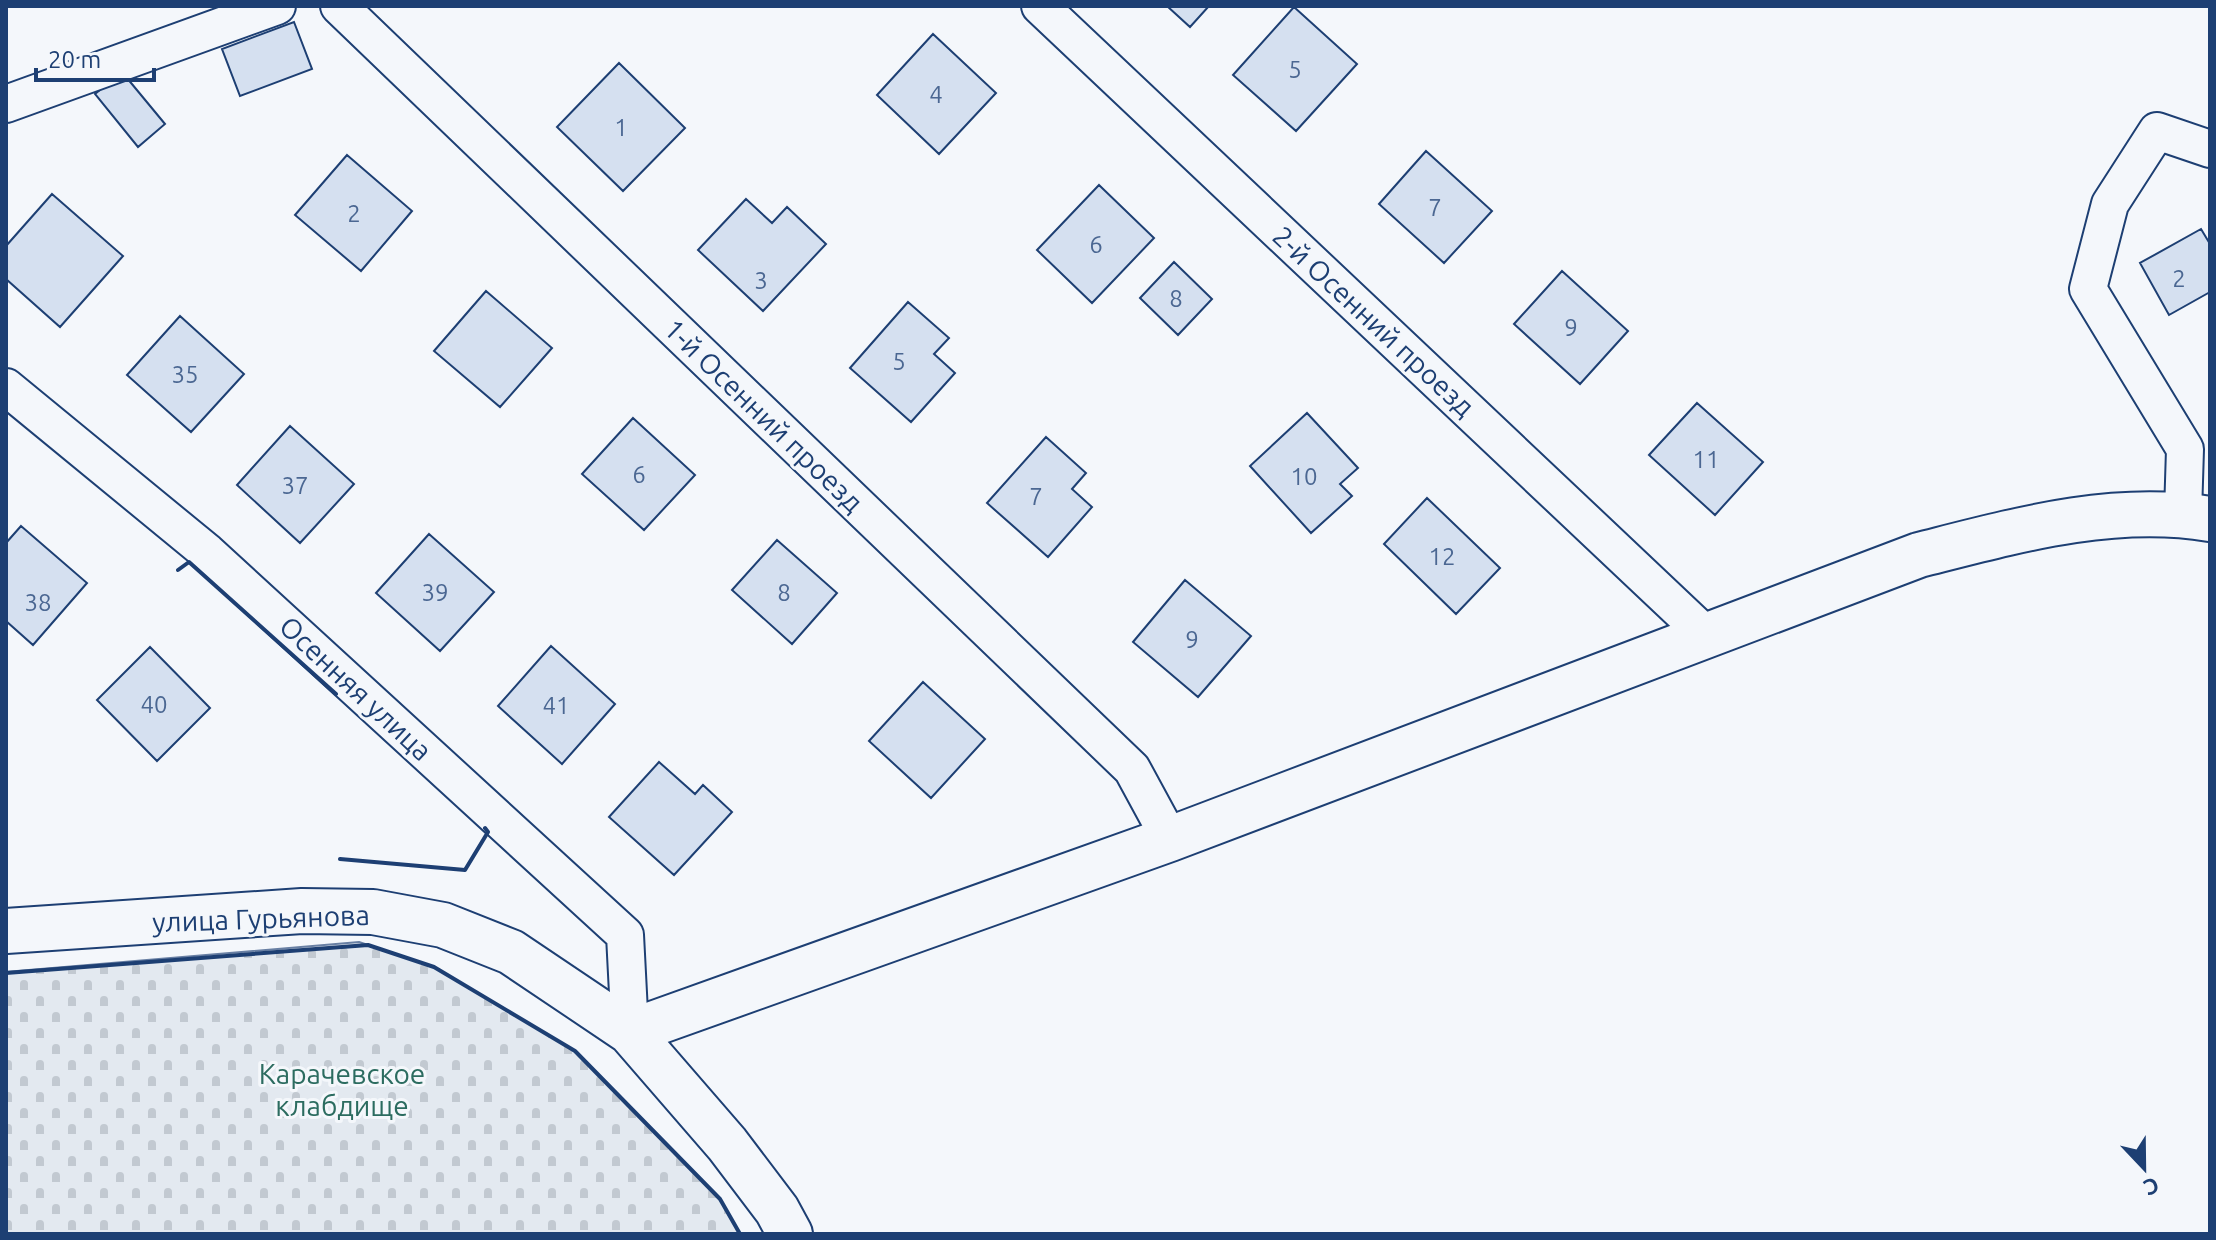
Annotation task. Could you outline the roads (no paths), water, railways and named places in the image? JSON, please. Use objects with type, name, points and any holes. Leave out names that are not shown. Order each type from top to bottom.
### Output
[{"type":"street","points":[[6,104],[277,6]]},
{"type":"street","name":"1-й Осенний проезд","points":[[339,6],[1132,769],[1170,839]]},
{"type":"street","name":"2-й Осенний проезд","points":[[1040,6],[1707,636]]},
{"type":"street","points":[[630,1032],[1170,839],[1707,636],[1841,582],[1934,551],[2041,525],[2112,515],[2196,517],[2185,449],[2088,289],[2110,204],[2157,131],[2210,149]]},
{"type":"street","name":"Осенняя улица","points":[[6,387],[207,552],[625,935],[630,1032]]},
{"type":"street","name":"улица Гурьянова","points":[[6,931],[302,911],[373,912],[443,925],[511,952],[630,1032],[727,1144],[777,1210],[790,1234]]},
{"type":"park label","name":"Карачевское клабдище","points":[[342,1089]]}]
